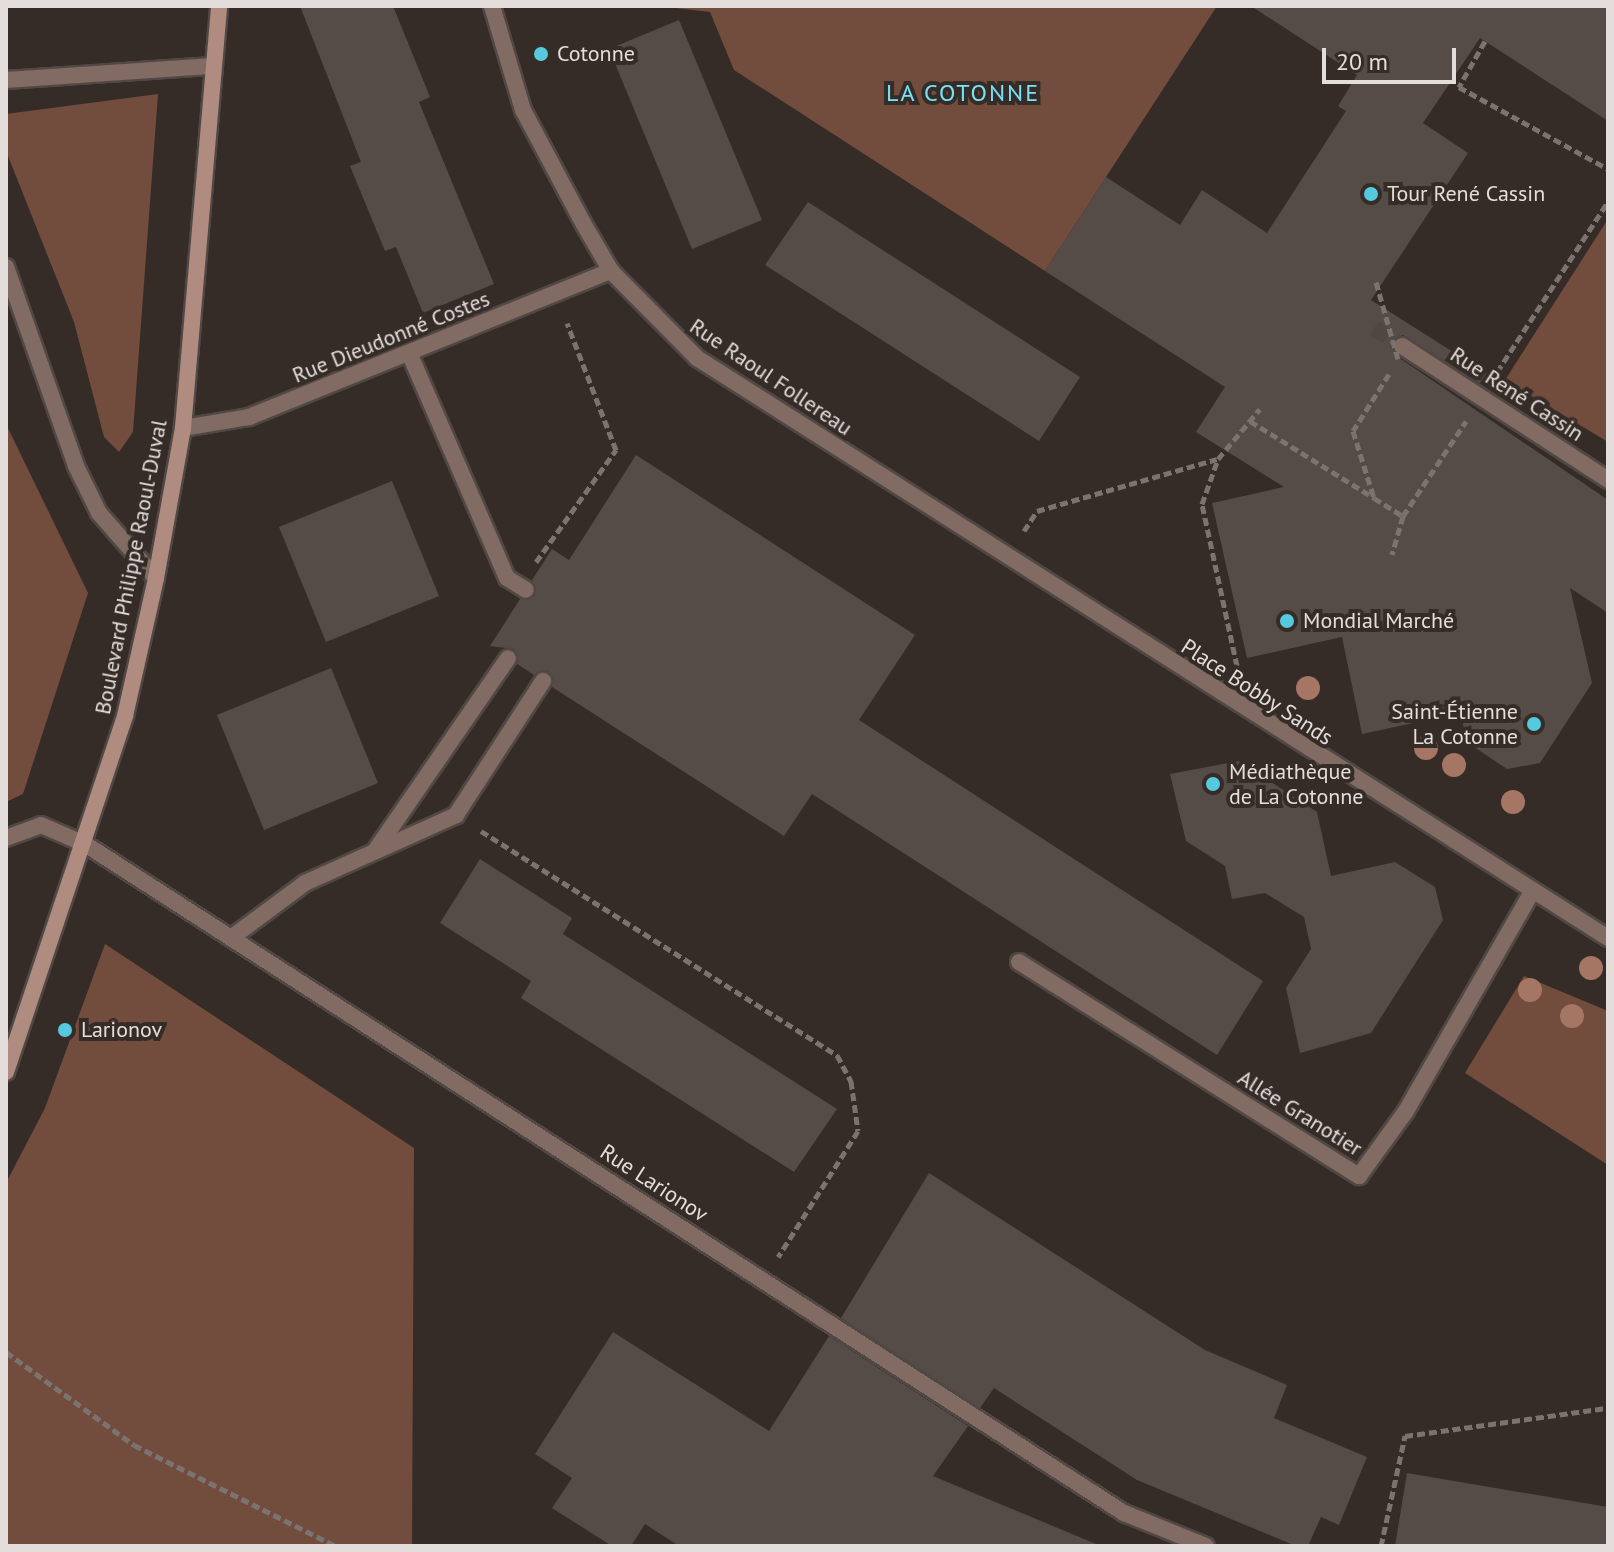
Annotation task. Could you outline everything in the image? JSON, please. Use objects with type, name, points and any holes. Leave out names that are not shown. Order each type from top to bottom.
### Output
[{"type":"street","name":"Boulevard Philippe Raoul-Duval","points":[[6,1072],[85,844],[125,716],[156,578],[183,428],[219,6]]},
{"type":"street","name":"Rue Raoul Follereau","points":[[492,6],[523,110],[611,271],[697,358],[1006,556]]},
{"type":"street","points":[[6,80],[213,66]]},
{"type":"street","points":[[6,267],[76,466],[99,513],[156,578]]},
{"type":"street","name":"Rue Dieudonné Costes","points":[[183,428],[249,417],[410,355],[611,271]]},
{"type":"street","name":"Rue René Cassin","points":[[1400,353],[1481,397],[1608,480]]},
{"type":"street","points":[[410,355],[507,578],[523,588]]},
{"type":"street","name":"Place Bobby Sands","points":[[1006,556],[1530,895],[1608,938]]},
{"type":"street","points":[[374,852],[508,658]]},
{"type":"street","points":[[231,938],[305,883],[456,815],[543,681]]},
{"type":"street","name":"Rue Larionov","points":[[6,838],[41,825],[85,844],[1124,1513],[1206,1546]]},
{"type":"street","name":"Allée Granotier","points":[[1019,962],[1359,1176],[1406,1111],[1530,895]]},
{"type":"path","points":[[1485,41],[1459,87],[1608,169]]},
{"type":"path","points":[[1392,554],[1403,516],[1608,202]]},
{"type":"path","points":[[1374,498],[1353,431],[1400,353],[1376,282]]},
{"type":"path","points":[[523,588],[616,450],[556,296]]},
{"type":"path","points":[[1247,712],[1202,504],[1218,459],[1260,409]]},
{"type":"path","points":[[1250,421],[1403,516]]},
{"type":"path","points":[[1006,556],[1037,511],[1218,459]]},
{"type":"path","points":[[456,815],[837,1055],[851,1081],[858,1131],[764,1279]]},
{"type":"path","points":[[6,1352],[134,1445],[336,1546]]},
{"type":"path","points":[[1381,1546],[1405,1436],[1608,1408]]},
{"type":"shaded area","points":[[658,6],[1217,6],[1045,271],[734,70],[710,12]]},
{"type":"shaded area","points":[[158,94],[133,432],[119,452],[104,437],[74,322],[6,151],[6,114]]},
{"type":"shaded area","points":[[1608,219],[1608,442],[1505,380]]},
{"type":"shaded area","points":[[6,424],[88,593],[23,794],[6,802]]},
{"type":"shaded area","points":[[105,944],[414,1148],[412,1546],[6,1546],[6,1183],[45,1108]]},
{"type":"shaded area","points":[[1524,976],[1608,1011],[1608,1165],[1465,1073]]},
{"type":"building","points":[[300,6],[393,6],[430,97],[419,102],[494,284],[423,313],[396,247],[385,251],[350,166],[361,162]]},
{"type":"building","points":[[1251,6],[1608,6],[1608,121],[1480,38],[1423,123],[1468,153],[1371,300],[1502,383],[1495,393],[1403,335],[1392,341],[1395,355],[1608,500],[1608,613],[1570,588],[1592,683],[1540,763],[1507,769],[1468,743],[1460,713],[1362,734],[1342,637],[1247,658],[1212,503],[1284,487],[1196,432],[1225,387],[1045,271],[1106,177],[1180,225],[1202,190],[1267,233],[1346,111],[1338,106],[1357,75]]},
{"type":"building","points":[[679,20],[762,220],[692,249],[609,49]]},
{"type":"building","points":[[808,202],[1080,377],[1039,441],[765,265]]},
{"type":"building","points":[[636,455],[915,635],[859,720],[1263,981],[1217,1055],[812,794],[784,836],[552,687],[548,671],[534,675],[517,664],[514,649],[490,646],[520,599],[535,596],[532,580],[552,549],[569,560]]},
{"type":"building","points":[[392,481],[439,596],[326,642],[279,527]]},
{"type":"building","points":[[331,668],[378,783],[264,830],[217,715]]},
{"type":"building","points":[[1239,761],[1317,812],[1331,876],[1395,862],[1435,887],[1443,920],[1371,1033],[1300,1053],[1286,988],[1311,949],[1304,917],[1265,893],[1232,899],[1225,866],[1186,841],[1170,774]]},
{"type":"building","points":[[480,859],[572,918],[563,934],[837,1109],[794,1172],[521,998],[531,981],[440,923]]},
{"type":"building","points":[[929,1173],[1205,1350],[1287,1385],[1274,1418],[1367,1457],[1339,1525],[1321,1517],[1308,1546],[1296,1546],[1137,1480],[994,1388],[980,1408],[841,1318]]},
{"type":"building","points":[[613,1332],[769,1431],[829,1336],[968,1426],[933,1476],[1101,1546],[679,1546],[645,1524],[631,1546],[612,1546],[552,1508],[572,1478],[535,1454]]},
{"type":"building","points":[[1407,1473],[1608,1507],[1608,1546],[1395,1546]]},
{"type":"tunnel","points":[[1374,328],[1402,346]]},
{"type":"place","name":"Cotonne","points":[[541,54]]},
{"type":"place","name":"Tour René Cassin","points":[[1371,194]]},
{"type":"place","name":"Mondial Marché","points":[[1287,621]]},
{"type":"place","name":"Saint-Étienne La Cotonne","points":[[1534,724]]},
{"type":"place","name":"Médiathèque de La Cotonne","points":[[1213,784]]},
{"type":"place","name":"Larionov","points":[[65,1030]]},
{"type":"district","name":"LA COTONNE","points":[[963,93]]}]
